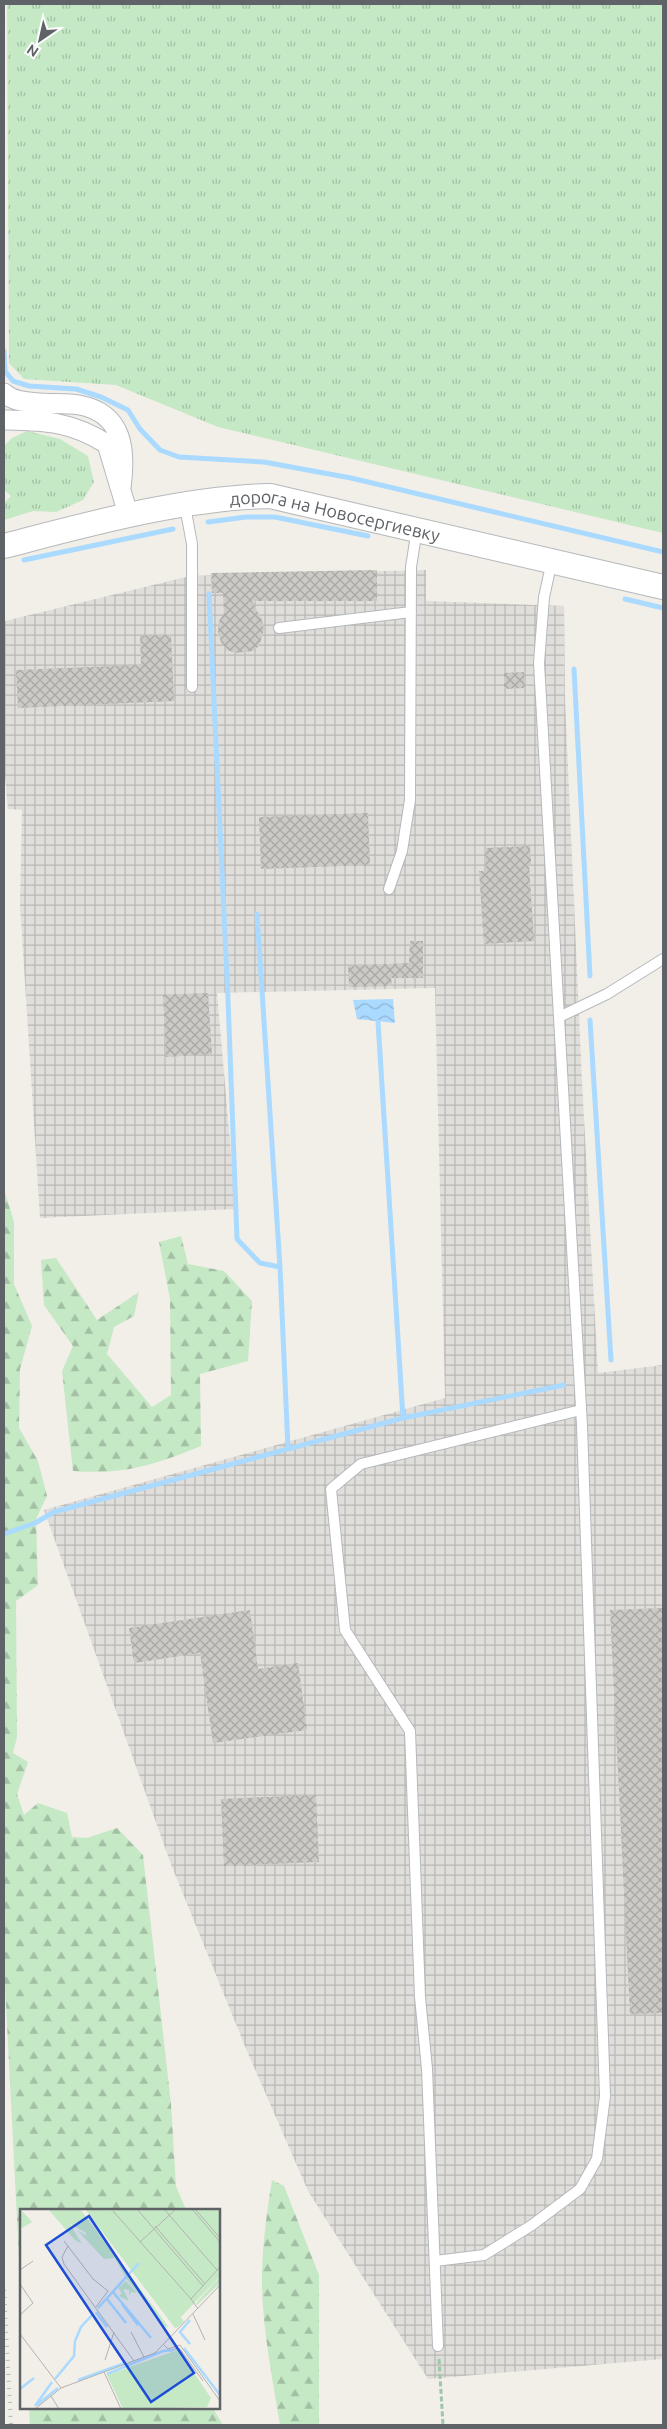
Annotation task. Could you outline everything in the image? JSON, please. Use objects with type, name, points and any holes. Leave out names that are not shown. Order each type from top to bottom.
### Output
[{"type":"street","points":[[4,393],[20,401],[80,405],[101,413],[117,429],[125,459],[121,488]]},
{"type":"street","points":[[4,420],[62,423],[87,431],[107,444],[128,514]]},
{"type":"street","name":"дорога на Новосергиевку","points":[[4,546],[128,514],[244,496],[270,496],[552,559],[663,587]]},
{"type":"lane","points":[[185,506],[192,544],[192,687]]},
{"type":"lane","points":[[388,889],[402,851],[410,800],[411,567],[418,528]]},
{"type":"lane","points":[[435,2261],[484,2255],[532,2225],[580,2189],[597,2159],[605,2096],[581,1410],[539,663],[544,597],[552,559]]},
{"type":"lane","points":[[279,628],[411,612]]},
{"type":"lane","points":[[559,1017],[607,994],[663,958]]},
{"type":"lane","points":[[438,2346],[428,2069],[420,1997],[410,1731],[344,1630],[331,1489],[361,1464],[581,1410]]},
{"type":"path","points":[[438,2346],[444,2425]]},
{"type":"shaded area","points":[[426,570],[426,601],[564,606],[565,700],[582,1082],[598,1373],[663,1365],[663,2359],[428,2379],[308,2191],[247,2051],[172,1867],[44,1510],[445,1398],[435,988],[217,993],[236,1209],[40,1218],[20,905],[22,810],[8,809],[4,765],[5,621],[190,576]]},
{"type":"green space","points":[[7,4],[663,4],[663,533],[218,427],[116,385],[24,379],[9,363]]},
{"type":"green space","points":[[27,431],[60,439],[88,456],[94,482],[83,500],[56,512],[33,511],[4,520],[4,503],[11,496],[4,490],[4,446],[12,438]]},
{"type":"green space","points":[[4,1189],[14,1222],[14,1284],[32,1326],[20,1369],[19,1428],[38,1461],[47,1496],[36,1519],[38,1585],[16,1601],[17,1737],[13,1753],[28,1762],[17,1794],[24,1815],[38,1803],[67,1813],[72,1837],[87,1838],[117,1828],[143,1855],[171,2104],[176,2186],[186,2209],[20,2209],[20,2278],[4,1966]]},
{"type":"green space","points":[[181,1236],[188,1264],[224,1271],[252,1301],[248,1361],[200,1374],[201,1446],[153,1463],[124,1470],[73,1471],[62,1371],[73,1346],[44,1305],[41,1260],[56,1258],[97,1320],[139,1292],[134,1316],[114,1327],[107,1354],[152,1407],[171,1395],[170,1299],[159,1242]]},
{"type":"green space","points":[[272,2180],[284,2186],[319,2275],[319,2425],[280,2425],[268,2349],[262,2291],[264,2237]]},
{"type":"green space","points":[[29,2409],[214,2409],[223,2425],[30,2425]]},
{"type":"water","points":[[393,999],[395,1023],[357,1019],[353,1000]]},
{"type":"building","points":[[377,570],[377,601],[252,601],[262,620],[264,630],[259,646],[253,651],[236,653],[227,650],[221,642],[218,632],[219,621],[224,613],[223,593],[212,593],[211,573]]},
{"type":"building","points":[[171,635],[174,701],[18,708],[16,670],[141,665],[140,636]]},
{"type":"building","points":[[524,672],[525,688],[504,689],[504,673]]},
{"type":"building","points":[[368,813],[370,865],[261,869],[259,817]]},
{"type":"building","points":[[530,846],[531,864],[529,864],[534,941],[484,944],[479,871],[486,871],[485,848]]},
{"type":"building","points":[[410,941],[423,941],[423,978],[391,978],[392,986],[349,987],[348,966],[409,963]]},
{"type":"building","points":[[208,993],[212,1054],[166,1057],[163,995]]},
{"type":"building","points":[[663,1608],[663,2013],[630,2014],[610,1610]]},
{"type":"building","points":[[250,1610],[258,1669],[298,1663],[307,1730],[213,1743],[200,1653],[134,1663],[129,1628]]},
{"type":"building","points":[[316,1795],[319,1862],[224,1866],[221,1799]]},
{"type":"waterway","points":[[4,351],[5,371],[13,381],[29,386],[76,389],[101,397],[128,410],[140,429],[160,450],[179,457],[264,462],[351,478],[663,552]]},
{"type":"waterway","points":[[208,522],[246,517],[275,517],[368,536]]},
{"type":"waterway","points":[[24,560],[173,529]]},
{"type":"waterway","points":[[209,594],[237,1239],[260,1263],[280,1267],[288,1449]]},
{"type":"waterway","points":[[625,599],[663,608]]},
{"type":"waterway","points":[[574,669],[590,976]]},
{"type":"waterway","points":[[257,914],[280,1267]]},
{"type":"waterway","points":[[590,1020],[611,1360]]},
{"type":"waterway","points":[[378,1022],[403,1418]]},
{"type":"waterway","points":[[4,1534],[35,1523],[54,1512],[403,1418],[564,1385]]},
{"type":"railway","points":[[4,2290],[11,2425]]}]
